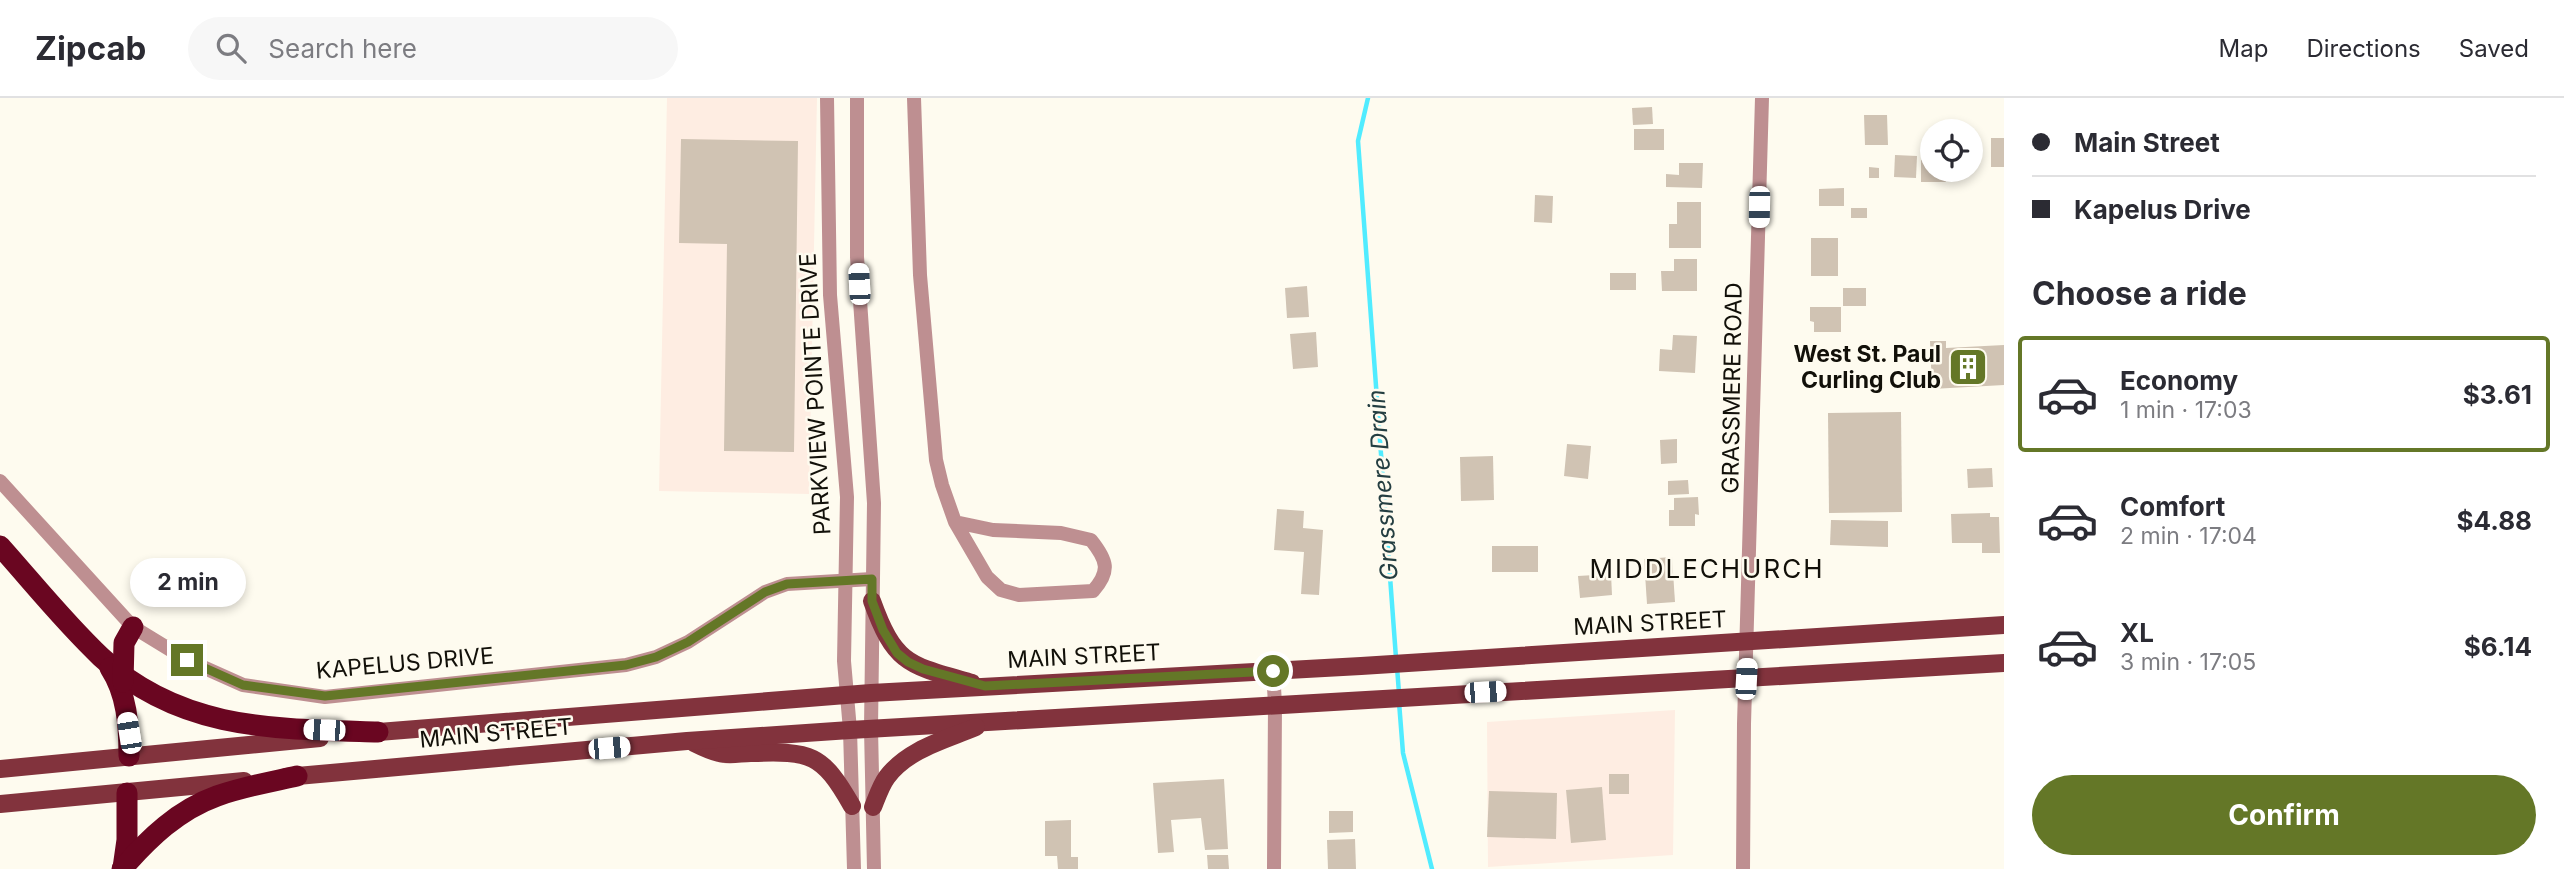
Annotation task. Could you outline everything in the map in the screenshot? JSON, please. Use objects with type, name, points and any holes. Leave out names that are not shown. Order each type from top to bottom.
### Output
[{"type":"highway","points":[[0,546],[123,682],[139,686],[175,706],[248,725],[378,732]]},
{"type":"highway","points":[[129,756],[123,682],[124,643],[133,626]]},
{"type":"highway","points":[[123,869],[162,828],[185,812],[217,796],[297,776]]},
{"type":"highway","points":[[123,869],[127,840],[127,793]]},
{"type":"main road","points":[[872,601],[888,641],[908,662],[923,669],[985,686]]},
{"type":"main road","name":"MAIN STREET","points":[[0,769],[378,732],[847,694],[1361,666],[2004,625]]},
{"type":"main road","name":"MAIN STREET","points":[[0,804],[687,741],[871,728],[2004,663]]},
{"type":"main road","points":[[873,807],[887,778],[905,759],[926,747],[993,721]]},
{"type":"main road","points":[[687,741],[721,754],[792,751],[809,756],[835,778],[852,806]]},
{"type":"street","name":"PARKVIEW POINTE DRIVE","points":[[827,98],[830,295],[847,497],[844,661],[850,730],[853,869]]},
{"type":"street","points":[[857,98],[857,257],[874,503],[871,728],[874,869]]},
{"type":"street","points":[[914,98],[920,275],[936,460],[956,523],[987,577],[1001,590],[1019,595],[1093,591],[1103,580],[1106,568],[1101,552],[1091,540],[1061,533],[993,530],[956,523]]},
{"type":"street","name":"GRASSMERE ROAD","points":[[1743,869],[1762,98]]},
{"type":"street","name":"KAPELUS DRIVE","points":[[0,481],[133,626],[187,660],[243,685],[325,696],[626,665],[656,657],[688,642],[765,592],[787,584],[872,579]]},
{"type":"street","points":[[1273,671],[1274,869]]},
{"type":"shaded area","points":[[667,98],[817,98],[809,494],[659,491]]},
{"type":"shaded area","points":[[1675,710],[1673,855],[1488,867],[1487,722]]},
{"type":"building","points":[[1652,107],[1653,124],[1633,125],[1632,108]]},
{"type":"building","points":[[1864,115],[1887,115],[1888,145],[1865,145]]},
{"type":"building","points":[[1634,129],[1664,129],[1664,150],[1634,150]]},
{"type":"building","points":[[1991,138],[2004,138],[2004,167],[1991,167]]},
{"type":"building","points":[[681,139],[798,141],[794,452],[724,451],[727,244],[679,243]]},
{"type":"building","points":[[1895,155],[1917,156],[1916,178],[1894,177]]},
{"type":"building","points":[[1679,163],[1703,163],[1702,188],[1666,187],[1666,174],[1679,175]]},
{"type":"building","points":[[1869,167],[1879,168],[1879,178],[1869,178]]},
{"type":"building","points":[[1844,188],[1844,206],[1819,206],[1819,189]]},
{"type":"building","points":[[1535,195],[1553,196],[1552,223],[1534,222]]},
{"type":"building","points":[[1677,202],[1701,202],[1701,248],[1669,248],[1669,224],[1677,224]]},
{"type":"building","points":[[1851,208],[1867,208],[1867,218],[1851,218]]},
{"type":"building","points":[[1811,238],[1838,238],[1838,276],[1811,276]]},
{"type":"building","points":[[1674,259],[1697,259],[1697,291],[1662,291],[1661,271],[1674,271]]},
{"type":"building","points":[[1610,273],[1636,273],[1636,290],[1610,290]]},
{"type":"building","points":[[1307,286],[1309,317],[1287,318],[1285,288]]},
{"type":"building","points":[[1843,288],[1866,288],[1866,306],[1843,306]]},
{"type":"building","points":[[1810,307],[1841,307],[1841,332],[1814,332],[1814,322],[1810,321]]},
{"type":"building","points":[[1316,332],[1318,367],[1293,369],[1290,334]]},
{"type":"building","points":[[1673,335],[1697,336],[1695,373],[1659,371],[1660,349],[1672,350]]},
{"type":"building","name":"West St. Paul Curling Club","points":[[1930,341],[1946,341],[1946,348],[2004,345],[2004,385],[1932,389]]},
{"type":"building","points":[[1901,412],[1902,512],[1829,513],[1828,413]]},
{"type":"building","points":[[1677,439],[1677,463],[1661,464],[1660,440]]},
{"type":"building","points":[[1567,444],[1591,446],[1588,479],[1564,476]]},
{"type":"building","points":[[1493,456],[1494,500],[1461,501],[1460,457]]},
{"type":"building","points":[[1992,468],[1993,487],[1968,488],[1967,469]]},
{"type":"building","points":[[1688,480],[1689,494],[1668,495],[1668,481]]},
{"type":"building","points":[[1698,497],[1699,515],[1695,514],[1695,526],[1669,526],[1669,510],[1674,510],[1674,498]]},
{"type":"building","points":[[1277,509],[1304,511],[1303,528],[1323,530],[1319,595],[1301,594],[1304,552],[1274,550]]},
{"type":"building","points":[[1990,513],[1990,517],[1999,517],[2000,553],[1982,553],[1982,543],[1952,543],[1951,514]]},
{"type":"building","points":[[1831,520],[1888,521],[1888,547],[1830,545]]},
{"type":"building","points":[[1492,546],[1538,546],[1538,572],[1492,572]]},
{"type":"building","points":[[1672,557],[1675,602],[1647,604],[1644,559]]},
{"type":"building","points":[[1611,574],[1612,595],[1580,598],[1578,576]]},
{"type":"building","points":[[1609,774],[1629,774],[1629,794],[1609,794]]},
{"type":"building","points":[[1224,779],[1228,849],[1205,850],[1201,818],[1171,820],[1174,852],[1158,853],[1153,783]]},
{"type":"building","points":[[1602,787],[1606,840],[1571,843],[1566,790]]},
{"type":"building","points":[[1489,791],[1557,793],[1556,839],[1487,837]]},
{"type":"building","points":[[1329,811],[1353,811],[1353,832],[1329,833]]},
{"type":"building","points":[[1071,820],[1071,857],[1078,857],[1078,869],[1058,869],[1057,856],[1045,856],[1045,821]]},
{"type":"building","points":[[1355,839],[1356,869],[1328,869],[1327,840]]},
{"type":"building","points":[[1207,855],[1228,855],[1229,869],[1208,869]]},
{"type":"waterway","name":"Grassmere Drain","points":[[1368,98],[1358,141],[1396,658]]},
{"type":"waterway","name":"Grassmere Drain","points":[[1397,667],[1399,693]]},
{"type":"waterway","name":"Grassmere Drain","points":[[1399,702],[1403,753],[1432,869]]},
{"type":"place","name":"West St. Paul Curling Club","points":[[1968,367]]},
{"type":"district","name":"MIDDLECHURCH","points":[[1707,569]]},
{"type":"route","points":[[187,660],[243,685],[325,696],[626,665],[671,651],[765,592],[787,584],[872,579],[872,601],[888,641],[897,653],[923,669],[985,686],[1273,671]]}]
